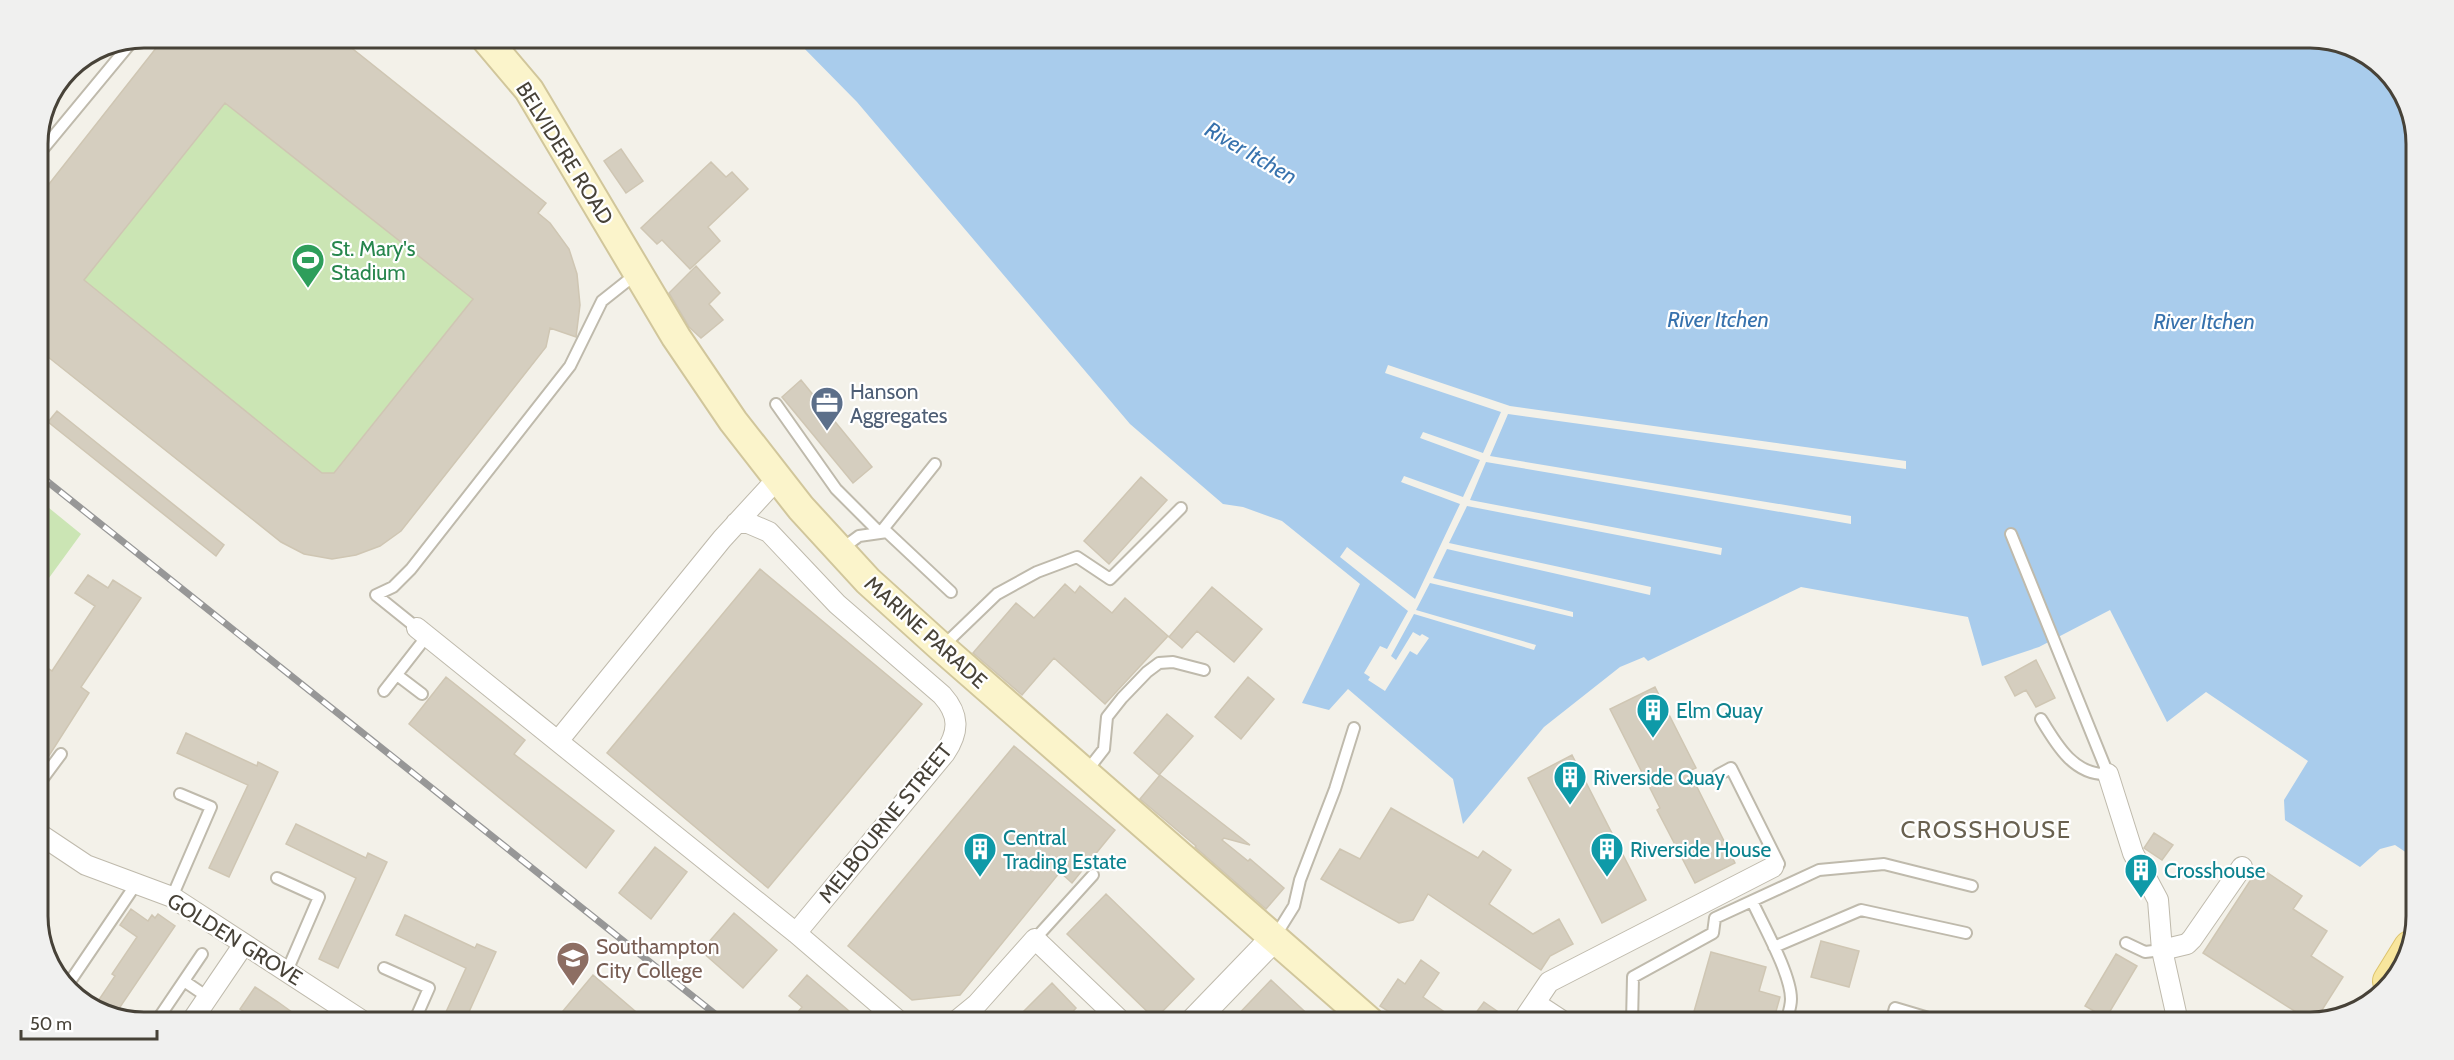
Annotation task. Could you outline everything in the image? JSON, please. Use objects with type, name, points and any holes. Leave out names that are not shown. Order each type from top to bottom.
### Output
[{"type":"main road","name":"BELVIDERE ROAD","points":[[493,48],[529,90],[604,215],[636,274]]},
{"type":"main road","name":"MARINE PARADE","points":[[636,274],[733,421],[777,479],[868,581],[1358,1012]]},
{"type":"street","points":[[558,741],[736,523],[777,479]]},
{"type":"street","name":"MELBOURNE STREET","points":[[736,523],[748,524],[769,532],[837,604],[942,695],[950,704],[955,715],[953,741],[945,753],[796,933]]},
{"type":"street","points":[[422,632],[796,933],[887,1012]]},
{"type":"street","points":[[2108,774],[2133,853],[2158,900],[2162,950],[2176,1012]]},
{"type":"street","name":"GOLDEN GROVE","points":[[48,840],[86,865],[171,897],[348,1012]]},
{"type":"street","points":[[1529,1012],[1549,982],[1773,867]]},
{"type":"street","points":[[2162,950],[2187,944],[2192,939],[2242,867]]},
{"type":"street","points":[[1203,1012],[1274,938]]},
{"type":"street","points":[[968,1012],[1035,939],[1111,1012]]},
{"type":"street","points":[[199,1012],[244,944]]},
{"type":"street","points":[[1535,1003],[1548,1012]]},
{"type":"lane","points":[[48,143],[125,50]]},
{"type":"lane","points":[[384,691],[397,675],[422,632],[376,595],[393,587],[411,569],[570,366],[602,301],[636,274]]},
{"type":"lane","points":[[776,404],[836,489],[880,533]]},
{"type":"lane","points":[[880,533],[934,464]]},
{"type":"lane","points":[[941,647],[997,594],[1037,572],[1077,557],[1110,579],[1180,508]]},
{"type":"lane","points":[[839,550],[859,536],[887,532],[951,592]]},
{"type":"lane","points":[[2012,534],[2108,774],[2099,774],[2069,759],[2061,751],[2041,719]]},
{"type":"lane","points":[[1086,772],[1104,749],[1107,717],[1147,672],[1159,663],[1173,662],[1204,670]]},
{"type":"lane","points":[[397,675],[422,694]]},
{"type":"lane","points":[[1274,938],[1294,906],[1300,880],[1335,789],[1354,728]]},
{"type":"lane","points":[[48,772],[61,754]]},
{"type":"lane","points":[[1718,775],[1731,768],[1779,864],[1773,867]]},
{"type":"lane","points":[[171,897],[211,807],[180,794]]},
{"type":"lane","points":[[1632,1012],[1633,977],[1713,933],[1715,918],[1819,870],[1884,864],[1972,886]]},
{"type":"lane","points":[[1035,939],[1093,875]]},
{"type":"lane","points":[[277,878],[319,897],[287,971]]},
{"type":"lane","points":[[72,979],[136,884]]},
{"type":"lane","points":[[1752,901],[1774,947],[1791,993],[1788,1012]]},
{"type":"lane","points":[[1774,947],[1861,910],[1966,933]]},
{"type":"lane","points":[[2126,943],[2145,952],[2162,950]]},
{"type":"lane","points":[[163,1012],[202,954]]},
{"type":"lane","points":[[384,968],[429,988],[419,1012]]},
{"type":"lane","points":[[184,981],[209,998]]},
{"type":"lane","points":[[1894,1012],[1895,1008],[1908,1012]]},
{"type":"green space","name":"St. Mary's Stadium","points":[[156,48],[352,48],[546,203],[538,213],[552,226],[562,240],[575,269],[578,285],[576,337],[550,328],[546,347],[401,531],[356,555],[328,558],[314,555],[281,542],[48,357],[48,185]]},
{"type":"green space","points":[[48,507],[81,534],[48,579]]},
{"type":"water","name":"River Itchen","points":[[804,48],[2310,48],[2346,55],[2368,68],[2386,86],[2401,113],[2406,138],[2406,852],[2395,845],[2380,849],[2360,867],[2285,820],[2284,800],[2308,761],[2206,692],[2167,722],[2110,610],[2039,647],[1982,666],[1968,617],[1801,587],[1648,661],[1644,657],[1620,667],[1544,727],[1463,824],[1453,779],[1348,689],[1329,710],[1302,703],[1360,584],[1282,521],[1243,507],[1223,504],[1130,424],[857,102]]},
{"type":"pier","points":[[1388,365],[1510,406],[1906,461],[1906,469],[1508,414],[1490,456],[1851,516],[1851,524],[1486,462],[1470,500],[1722,548],[1721,555],[1467,506],[1449,543],[1651,587],[1650,595],[1447,549],[1433,578],[1573,612],[1573,617],[1430,583],[1416,610],[1536,645],[1534,650],[1414,614],[1391,656],[1396,660],[1413,632],[1429,638],[1417,655],[1410,651],[1385,691],[1368,680],[1370,677],[1364,673],[1380,646],[1387,649],[1408,611],[1340,557],[1347,547],[1415,599],[1460,504],[1401,482],[1404,476],[1463,497],[1480,460],[1420,438],[1423,432],[1483,453],[1501,412],[1385,373]]},
{"type":"building","name":"St. Mary's Stadium","points":[[156,48],[352,48],[546,203],[538,213],[550,223],[569,249],[577,274],[580,305],[576,337],[550,328],[546,347],[401,531],[380,546],[356,555],[332,559],[304,554],[281,542],[48,357],[48,185]],"holes":[[[225,103],[473,299],[334,473],[322,473],[84,280]]]},
{"type":"building","points":[[621,149],[643,181],[626,193],[604,161]]},
{"type":"building","points":[[711,162],[726,177],[732,172],[748,189],[708,227],[720,241],[690,269],[662,240],[657,244],[641,228]]},
{"type":"building","points":[[696,266],[720,293],[709,304],[723,320],[701,338],[689,327],[669,293]]},
{"type":"building","name":"Hanson Aggregates","points":[[801,380],[872,467],[853,483],[782,397]]},
{"type":"building","points":[[57,411],[224,545],[216,556],[48,422]]},
{"type":"building","points":[[1141,477],[1167,500],[1109,564],[1084,541]]},
{"type":"building","points":[[760,569],[922,704],[768,888],[607,753]]},
{"type":"building","points":[[88,575],[108,588],[113,580],[141,598],[81,687],[89,693],[48,757],[48,668],[52,671],[95,606],[75,593]]},
{"type":"building","points":[[1065,584],[1075,593],[1080,586],[1112,613],[1125,598],[1168,636],[1105,704],[1054,658],[1022,695],[973,653],[1016,603],[1034,618]]},
{"type":"building","points":[[1212,587],[1262,629],[1234,662],[1197,631],[1182,648],[1169,637]]},
{"type":"building","points":[[2036,660],[2055,698],[2036,707],[2026,690],[2015,696],[2005,677]]},
{"type":"building","points":[[446,677],[525,740],[514,754],[614,831],[586,868],[409,724]]},
{"type":"building","points":[[1248,677],[1274,699],[1241,739],[1215,717]]},
{"type":"building","points":[[1655,687],[1696,768],[1689,771],[1735,863],[1695,883],[1657,810],[1660,808],[1610,709]]},
{"type":"building","points":[[1167,714],[1193,736],[1159,775],[1134,753]]},
{"type":"building","points":[[186,733],[257,766],[258,762],[278,772],[229,877],[209,868],[248,785],[177,753]]},
{"type":"building","name":"Central Trading Estate","points":[[1014,746],[1115,830],[1072,883],[1060,872],[960,995],[912,1000],[848,946]]},
{"type":"building","points":[[1572,755],[1646,900],[1602,923],[1528,778]]},
{"type":"building","points":[[1160,775],[1250,845],[1224,838],[1222,840],[1248,861],[1250,859],[1284,888],[1266,909],[1140,799]]},
{"type":"building","points":[[1391,808],[1478,858],[1483,851],[1511,870],[1489,904],[1533,934],[1559,919],[1573,944],[1550,956],[1541,970],[1428,894],[1413,920],[1399,923],[1321,879],[1340,849],[1360,859]]},
{"type":"building","points":[[296,824],[366,858],[368,853],[387,862],[338,968],[319,959],[356,878],[286,844]]},
{"type":"building","points":[[2154,833],[2173,845],[2162,860],[2144,848]]},
{"type":"building","points":[[655,847],[687,872],[651,919],[619,893]]},
{"type":"building","points":[[2259,867],[2302,896],[2293,909],[2327,931],[2311,956],[2343,977],[2321,1011],[2296,1012],[2203,953]]},
{"type":"building","points":[[1106,894],[1194,979],[1162,1012],[1148,1012],[1067,934]]},
{"type":"building","points":[[131,909],[148,921],[152,915],[155,918],[158,914],[175,926],[119,1008],[99,1000],[115,976],[112,974],[137,937],[120,925]]},
{"type":"building","points":[[734,913],[777,950],[743,988],[701,951]]},
{"type":"building","points":[[405,915],[475,948],[477,944],[496,952],[469,1012],[446,1012],[466,968],[396,935]]},
{"type":"building","points":[[1821,941],[1859,951],[1849,987],[1811,977]]},
{"type":"building","points":[[1711,952],[1766,967],[1759,991],[1780,997],[1776,1012],[1694,1012]]},
{"type":"building","points":[[2116,954],[2137,966],[2110,1012],[2096,1012],[2085,1006]]},
{"type":"building","points":[[1421,960],[1439,973],[1423,997],[1445,1012],[1389,1012],[1380,1006],[1398,979],[1405,984]]},
{"type":"building","points":[[593,975],[636,1012],[562,1012]]},
{"type":"building","points":[[807,975],[850,1012],[798,1012],[802,1007],[789,996]]},
{"type":"building","points":[[1271,980],[1305,1012],[1241,1012]]},
{"type":"building","points":[[1052,983],[1076,1008],[1073,1012],[1023,1012]]},
{"type":"building","points":[[255,987],[292,1012],[244,1012],[240,1009]]},
{"type":"building","points":[[1484,1002],[1498,1012],[1476,1012]]},
{"type":"railway","points":[[48,482],[712,1012]]},
{"type":"place","name":"St. Mary's Stadium","points":[[308,289]]},
{"type":"place","name":"Hanson Aggregates","points":[[827,432]]},
{"type":"place","name":"Elm Quay","points":[[1653,739]]},
{"type":"place","name":"Riverside Quay","points":[[1570,806]]},
{"type":"place","name":"Central Trading Estate","points":[[980,878]]},
{"type":"place","name":"Riverside House","points":[[1607,878]]},
{"type":"place","name":"Crosshouse","points":[[2141,899]]},
{"type":"place","name":"Southampton City College","points":[[573,987]]},
{"type":"district","name":"CROSSHOUSE","points":[[1986,829]]}]
